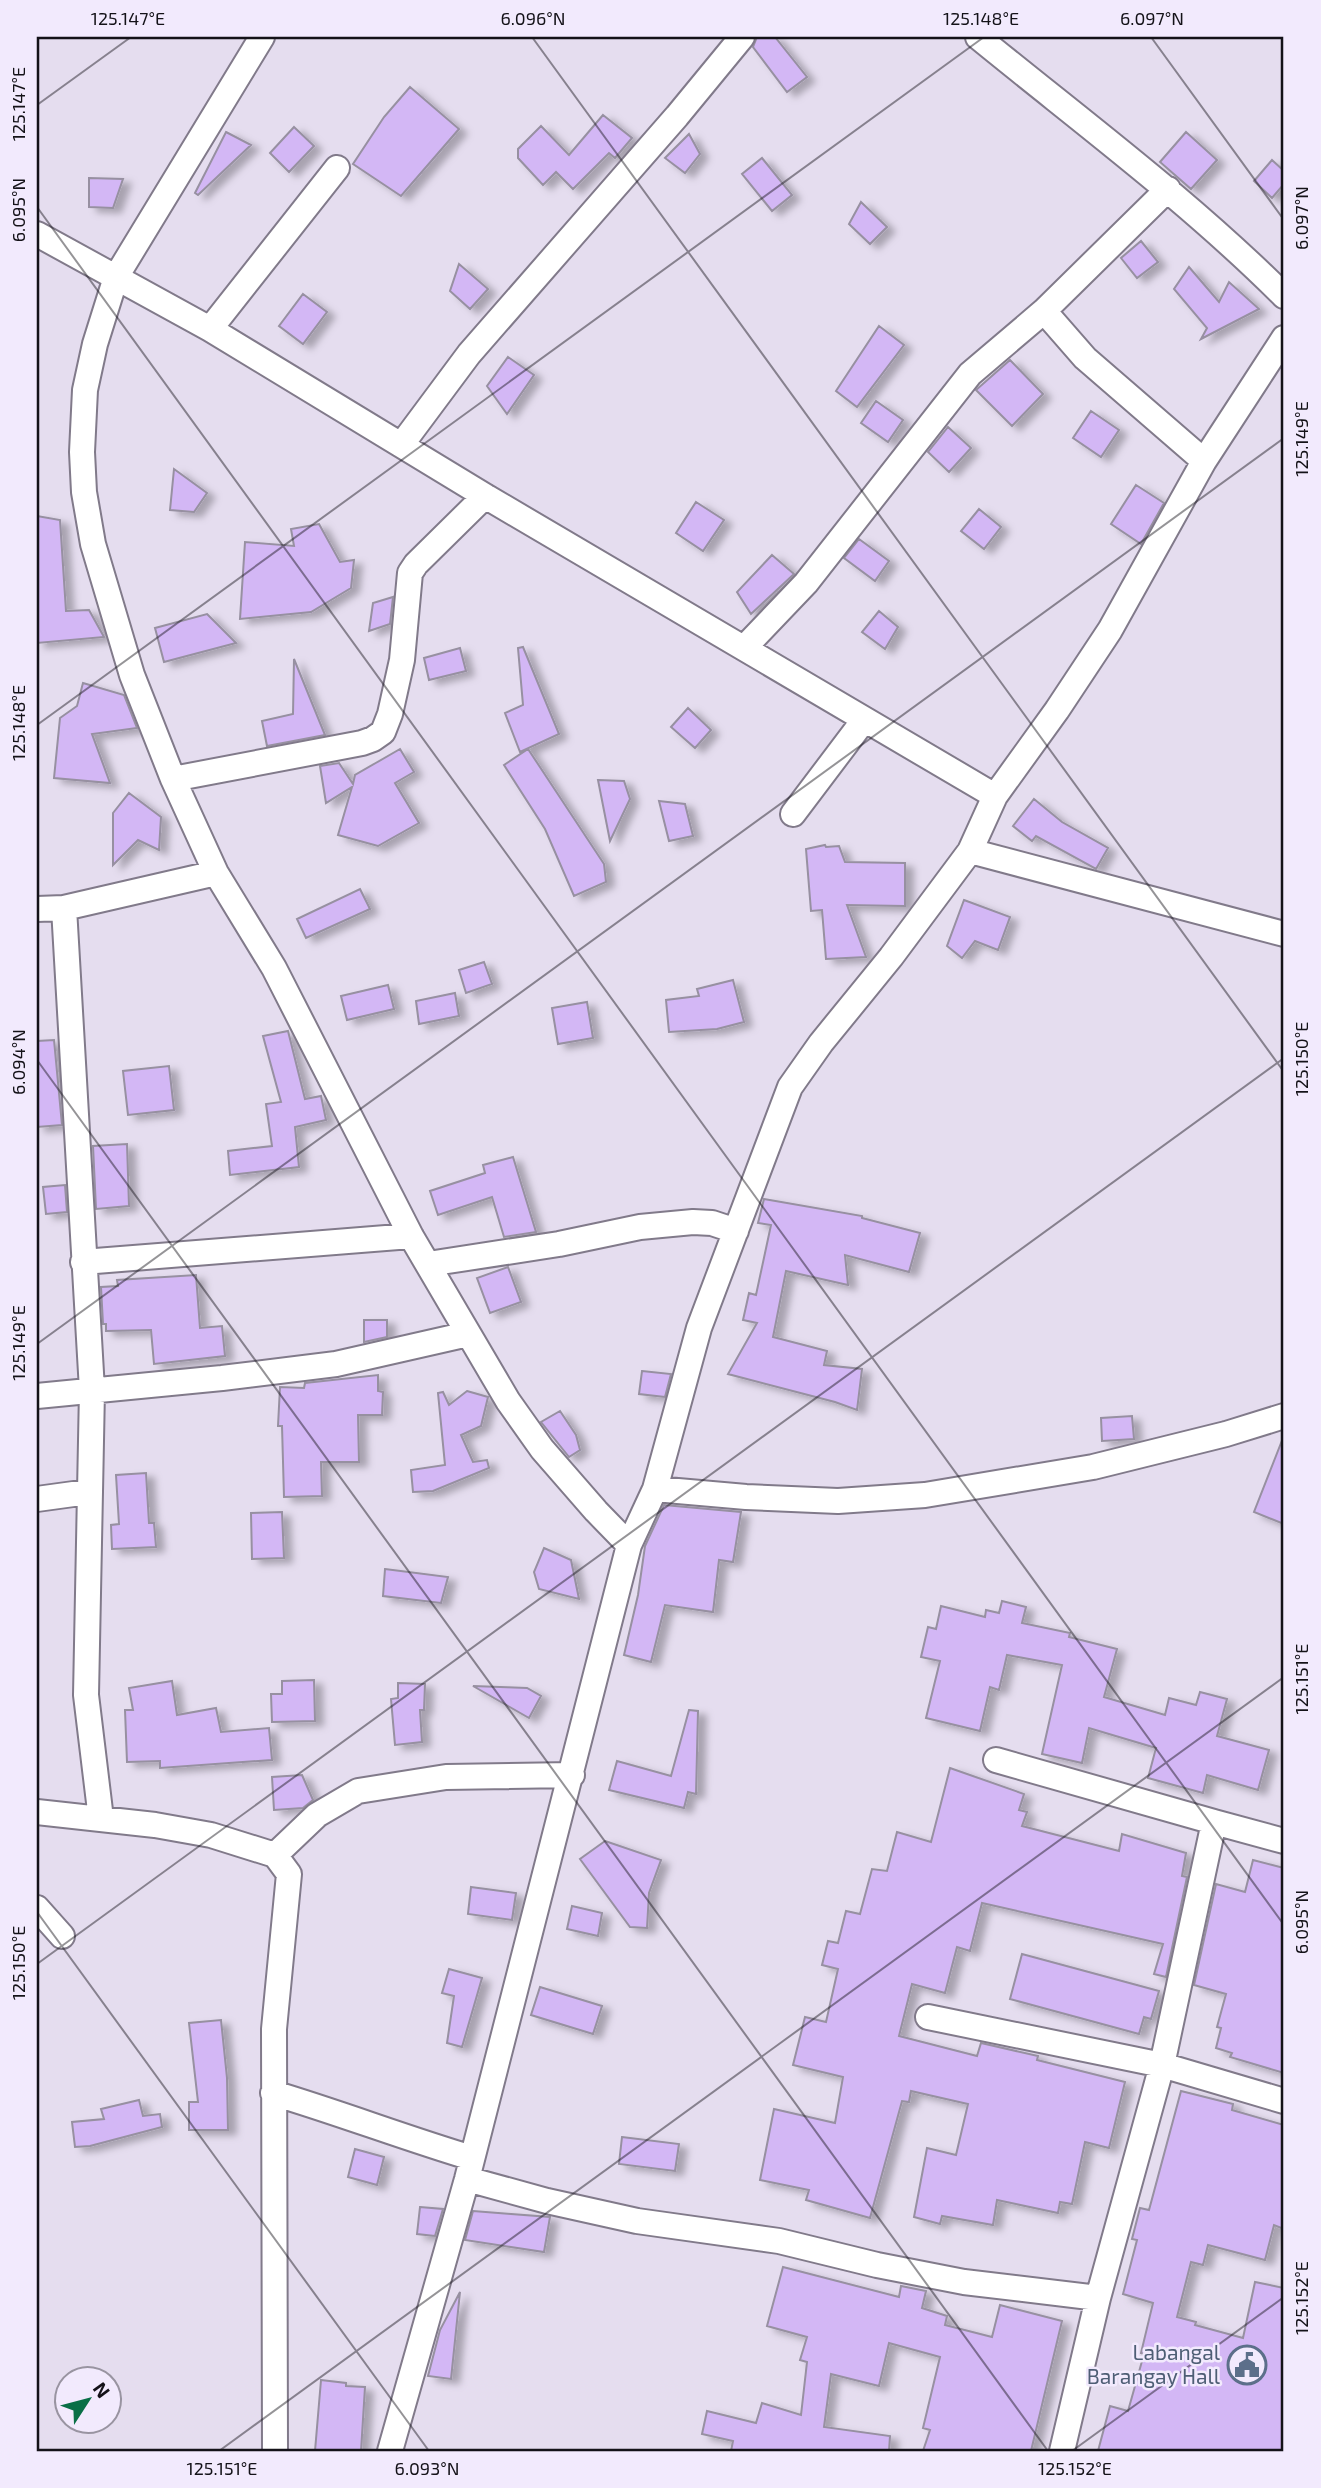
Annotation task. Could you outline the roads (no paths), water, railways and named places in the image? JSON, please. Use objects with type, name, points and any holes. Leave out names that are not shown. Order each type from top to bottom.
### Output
[{"type":"street","points":[[262,37],[116,277],[95,344],[85,390],[82,452],[84,492],[93,544],[132,675],[173,779],[216,873],[274,968],[411,1236],[508,1401],[542,1448],[629,1545]]},
{"type":"street","points":[[402,444],[469,354],[677,116],[742,37]]},
{"type":"street","points":[[978,37],[1168,189],[1284,296]]},
{"type":"street","points":[[210,329],[337,169]]},
{"type":"street","points":[[744,648],[806,583],[970,374],[1044,311],[1168,189]]},
{"type":"street","points":[[37,234],[210,329],[485,496],[995,796]]},
{"type":"street","points":[[1044,311],[1085,358],[1204,461]]},
{"type":"street","points":[[390,2451],[470,2169],[629,1545],[655,1489],[699,1328],[790,1087],[970,851],[995,796],[1110,630],[1204,461],[1284,338]]},
{"type":"street","points":[[173,779],[362,743],[383,732],[390,715],[402,660],[410,573],[485,496]]},
{"type":"street","points":[[793,814],[864,720]]},
{"type":"street","points":[[970,851],[1284,934]]},
{"type":"street","points":[[37,909],[64,908],[216,873]]},
{"type":"street","points":[[64,908],[92,1390],[86,1695],[102,1819]]},
{"type":"street","points":[[428,1264],[559,1244],[640,1227],[693,1222],[712,1223],[736,1231]]},
{"type":"street","points":[[83,1262],[411,1236]]},
{"type":"street","points":[[37,1395],[222,1378],[336,1364],[468,1334]]},
{"type":"street","points":[[655,1489],[838,1501],[925,1495],[1093,1466],[1226,1434],[1284,1416]]},
{"type":"street","points":[[37,1499],[88,1492]]},
{"type":"street","points":[[996,1760],[1284,1841]]},
{"type":"street","points":[[275,1855],[317,1815],[358,1791],[446,1777],[572,1775]]},
{"type":"street","points":[[37,1812],[211,1835],[275,1855],[289,1874],[274,2029],[275,2451]]},
{"type":"street","points":[[1062,2451],[1098,2298],[1162,2065],[1214,1822]]},
{"type":"street","points":[[37,1908],[62,1936]]},
{"type":"street","points":[[928,2017],[1162,2065],[1284,2101]]},
{"type":"street","points":[[273,2093],[328,2109],[405,2138],[547,2201],[637,2221],[779,2241],[877,2265],[964,2282],[1098,2298]]},
{"type":"place","name":"Labangal Barangay Hall","points":[[1247,2365]]}]
